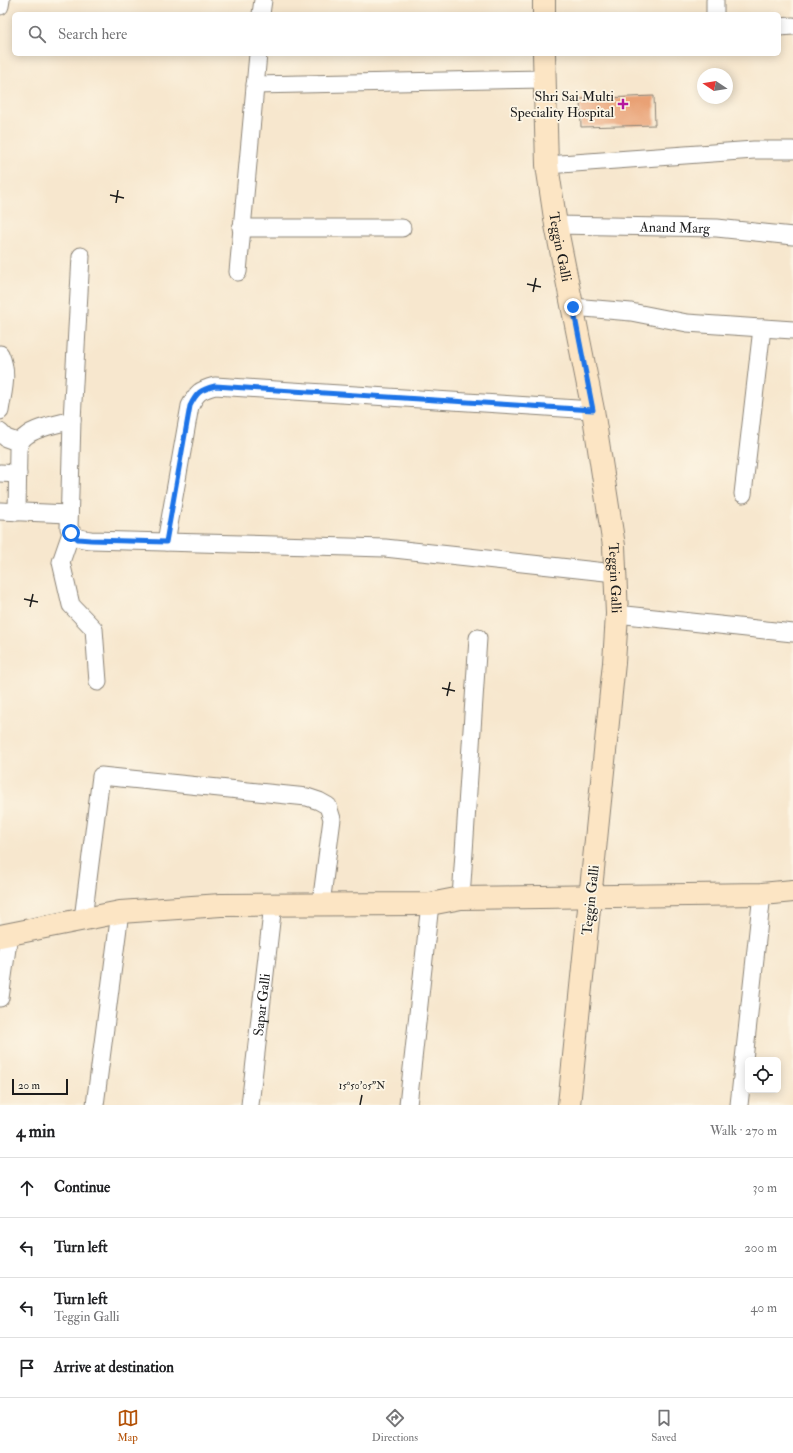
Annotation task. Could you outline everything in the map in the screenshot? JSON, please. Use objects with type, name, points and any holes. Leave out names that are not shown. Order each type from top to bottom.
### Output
[{"type":"street","points":[[0,6],[1,0]]},
{"type":"street","points":[[261,12],[263,0]]},
{"type":"street","points":[[544,0],[544,12]]},
{"type":"street","points":[[715,0],[715,12]]},
{"type":"street","points":[[781,27],[793,26]]},
{"type":"street","points":[[238,272],[258,56]]},
{"type":"street","name":"Teggin Galli","points":[[544,56],[547,166],[556,225],[593,410],[614,546],[617,614],[614,663],[569,1105]]},
{"type":"street","points":[[255,85],[545,79]]},
{"type":"street","points":[[547,166],[754,150],[793,150]]},
{"type":"street","name":"Anand Marg","points":[[556,225],[717,228],[793,236]]},
{"type":"street","points":[[241,228],[402,228]]},
{"type":"street","points":[[81,256],[72,420],[69,514],[69,528],[71,533],[78,539],[385,548],[615,573]]},
{"type":"street","points":[[573,307],[631,312],[687,323],[793,330]]},
{"type":"street","points":[[743,494],[762,328]]},
{"type":"street","points":[[0,354],[4,362],[6,372],[0,411]]},
{"type":"street","points":[[166,542],[190,406],[196,394],[204,389],[215,386],[593,410]]},
{"type":"street","points":[[17,512],[18,450],[20,443],[25,436],[37,430],[72,420]]},
{"type":"street","points":[[0,432],[6,438],[20,443]]},
{"type":"street","points":[[0,473],[18,474]]},
{"type":"street","points":[[0,511],[69,514]]},
{"type":"street","points":[[71,533],[61,562],[71,605],[94,629],[98,682]]},
{"type":"street","points":[[617,614],[793,633]]},
{"type":"street","points":[[461,898],[478,638]]},
{"type":"street","points":[[83,919],[101,776],[307,797],[323,803],[328,806],[332,819],[321,904]]},
{"type":"street","points":[[0,998],[4,935],[120,912],[221,905],[430,904],[461,898],[590,895],[762,894],[793,891]]},
{"type":"street","points":[[739,1105],[762,894]]},
{"type":"street","name":"Sapar Galli","points":[[250,1105],[273,904]]},
{"type":"street","points":[[408,1105],[430,904]]},
{"type":"street","points":[[95,1105],[120,912]]},
{"type":"building","points":[[654,96],[655,125],[581,127],[580,99]]},
{"type":"place","name":"Shri Sai Multi Speciality Hospital","points":[[623,104]]},
{"type":"route","points":[[71,533],[78,539],[166,542],[190,406],[196,394],[204,389],[215,386],[593,410],[573,307]]}]
